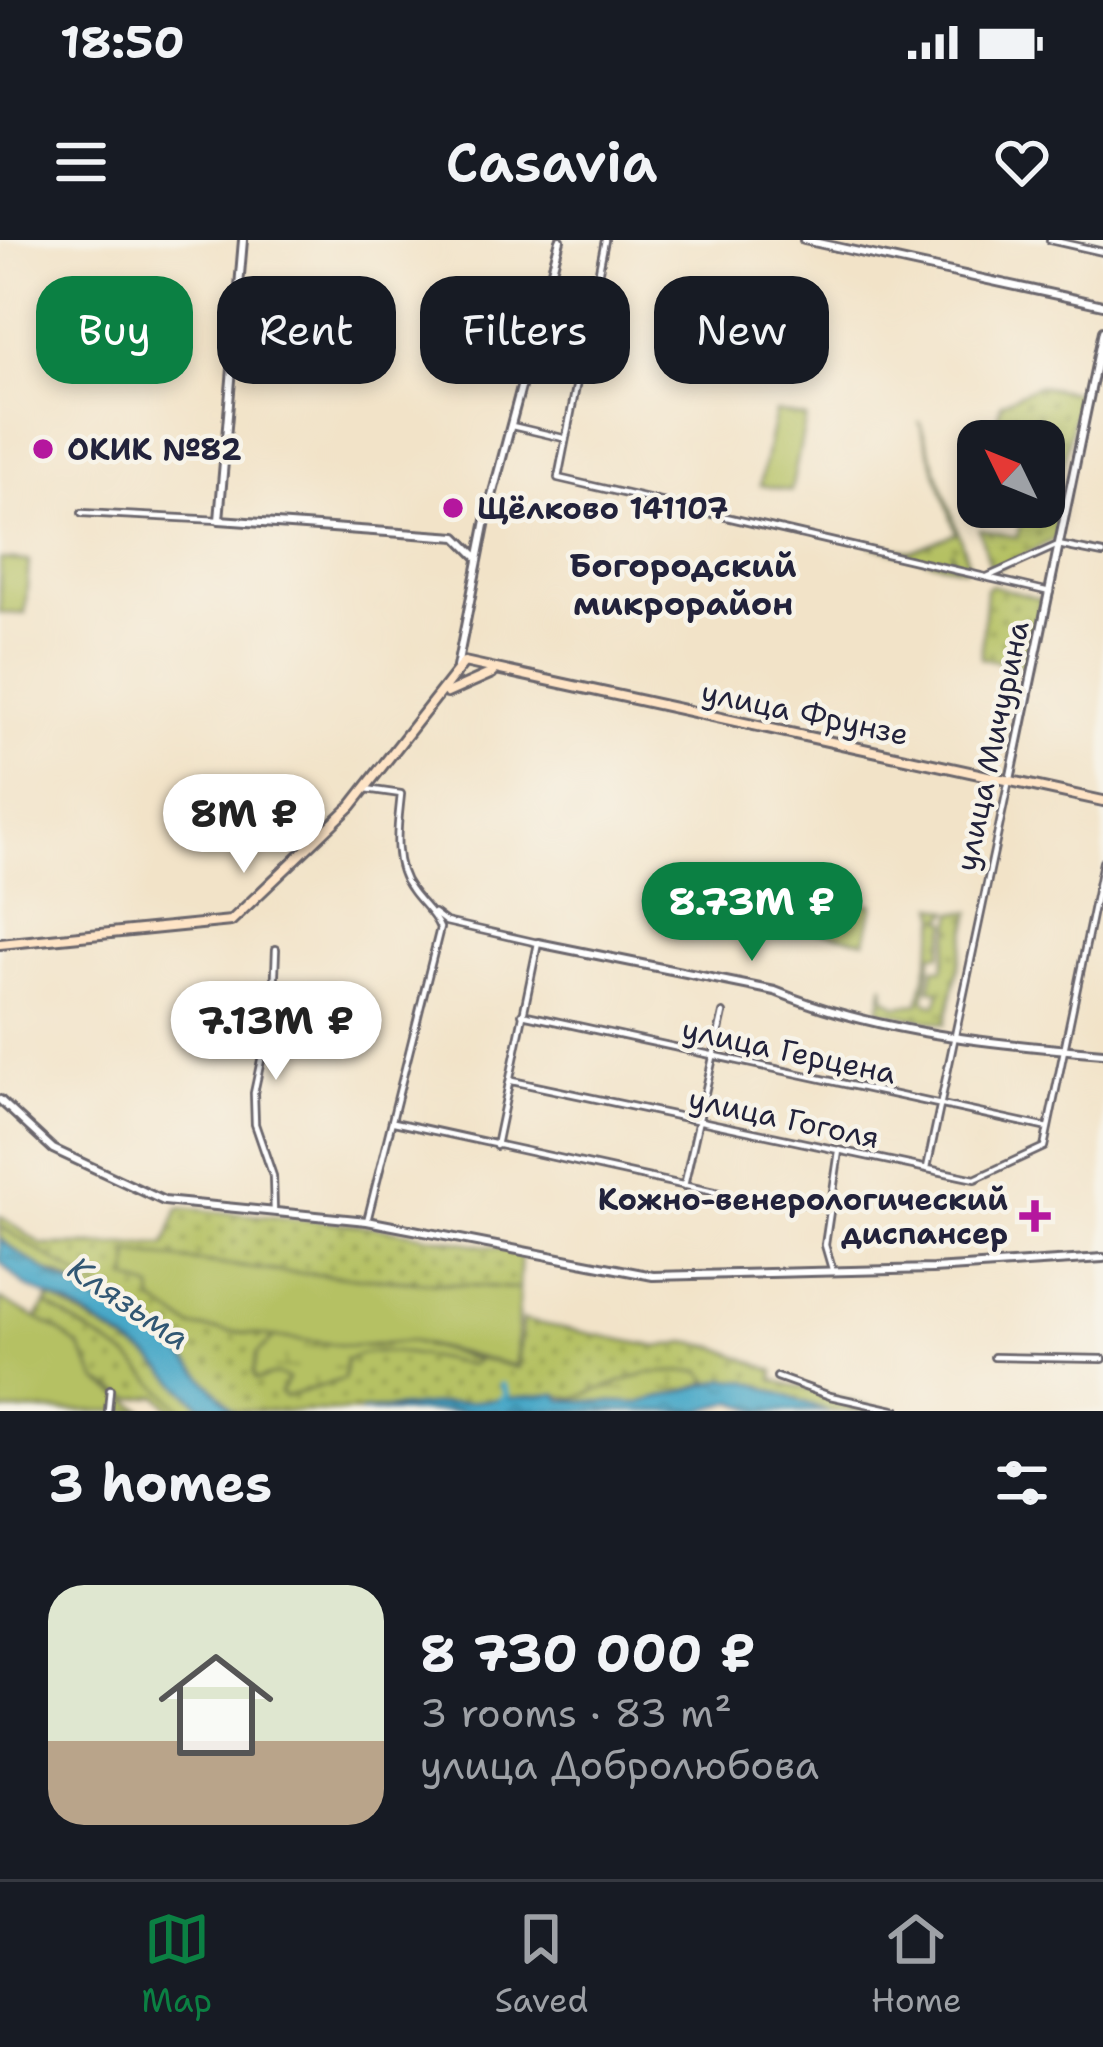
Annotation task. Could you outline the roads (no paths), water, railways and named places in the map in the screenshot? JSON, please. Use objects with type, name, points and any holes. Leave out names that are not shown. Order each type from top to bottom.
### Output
[{"type":"main road","points":[[471,663],[475,677]]},
{"type":"main road","points":[[0,944],[231,921],[366,789],[437,702],[456,670],[471,663],[497,673]]},
{"type":"main road","points":[[456,670],[464,682]]},
{"type":"main road","name":"улица Фрунзе","points":[[497,673],[1103,801]]},
{"type":"main road","points":[[437,702],[464,682],[497,673]]},
{"type":"street","points":[[220,520],[243,240]]},
{"type":"street","points":[[550,276],[560,240]]},
{"type":"street","points":[[597,276],[605,240]]},
{"type":"street","points":[[803,240],[1103,305]]},
{"type":"street","points":[[1050,240],[1103,252]]},
{"type":"street","name":"улица Мичурина","points":[[926,1170],[1103,331]]},
{"type":"street","points":[[456,670],[478,558],[523,384]]},
{"type":"street","points":[[573,384],[558,478],[1050,592]]},
{"type":"street","points":[[512,427],[562,438]]},
{"type":"street","points":[[82,513],[457,537],[478,558]]},
{"type":"street","points":[[981,578],[1058,545],[1103,554]]},
{"type":"street","points":[[462,649],[471,663]]},
{"type":"street","points":[[366,789],[401,794],[397,837],[406,881],[446,922],[776,991],[806,1005],[954,1036],[1103,1053]]},
{"type":"street","points":[[1048,1128],[1103,862]]},
{"type":"street","points":[[364,1221],[394,1122],[440,928],[434,913]]},
{"type":"street","points":[[496,1146],[538,943]]},
{"type":"street","points":[[274,1212],[272,1176],[258,1136],[254,1094],[274,999],[276,949]]},
{"type":"street","points":[[684,1186],[723,1012]]},
{"type":"street","name":"улица Герцена","points":[[522,1014],[1048,1128]]},
{"type":"street","name":"улица Гоголя","points":[[512,1081],[975,1179],[1044,1148],[1048,1128]]},
{"type":"street","points":[[0,1100],[53,1149],[164,1201],[364,1221],[653,1276],[1103,1258]]},
{"type":"street","points":[[394,1122],[769,1204],[828,1203]]},
{"type":"street","points":[[833,1272],[825,1245],[838,1151]]},
{"type":"street","points":[[994,1357],[1103,1360]]},
{"type":"street","points":[[777,1377],[830,1396],[898,1411]]},
{"type":"street","points":[[108,1411],[110,1389]]},
{"type":"water","points":[[0,1239],[160,1337],[233,1411],[206,1411],[150,1357],[70,1306],[25,1286],[0,1262]]},
{"type":"water","points":[[726,1379],[747,1381],[828,1411],[761,1411],[733,1402],[699,1411],[360,1411],[557,1394],[562,1400],[640,1403]]},
{"type":"waterway","points":[[502,1385],[507,1396],[501,1399],[503,1411]]},
{"type":"place","name":"ОКИК №82","points":[[43,449]]},
{"type":"place","name":"Щёлково 141107","points":[[453,508]]},
{"type":"place","name":"Кожно-венерологический диспансер","points":[[1035,1216]]},
{"type":"district","name":"Богородский микрорайон","points":[[683,584]]},
{"type":"water label","name":"Клязьма","points":[[129,1303]]}]
